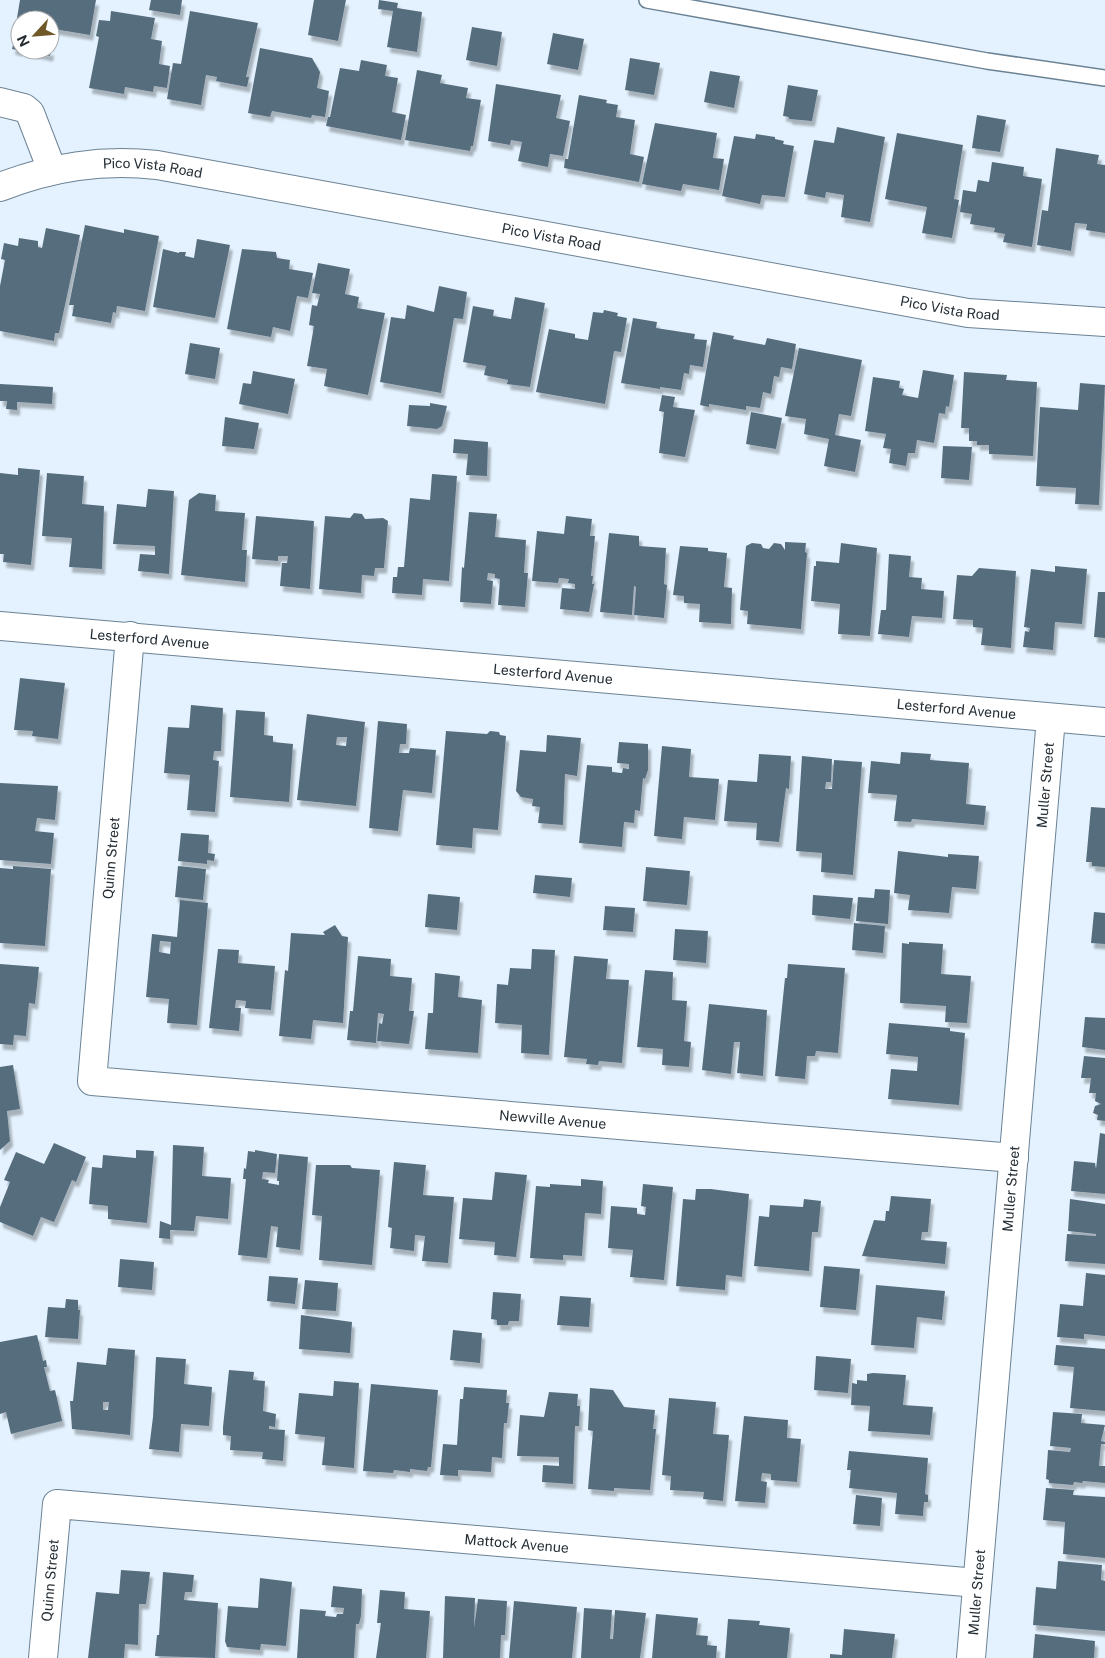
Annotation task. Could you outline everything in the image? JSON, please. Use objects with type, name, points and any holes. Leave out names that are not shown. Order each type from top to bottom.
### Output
[{"type":"street","points":[[0,102],[24,108],[30,113],[52,170]]},
{"type":"street","name":"Pico Vista Road","points":[[0,187],[31,175],[101,162],[156,165],[968,313],[1105,322]]},
{"type":"street","name":"Lesterford Avenue","points":[[0,626],[1105,722]]},
{"type":"street","name":"Quinn Street","points":[[92,1081],[130,636]]},
{"type":"street","name":"Muller Street","points":[[971,1658],[1051,718]]},
{"type":"street","name":"Newville Avenue","points":[[92,1081],[1014,1158]]},
{"type":"street","name":"Quinn Street","points":[[43,1658],[57,1504]]},
{"type":"street","name":"Mattock Avenue","points":[[57,1504],[977,1583]]},
{"type":"lane","points":[[647,0],[987,61],[1105,78]]},
{"type":"building","points":[[20,0],[96,0],[90,35],[60,30],[60,10],[18,10]]},
{"type":"building","points":[[151,0],[182,0],[180,15],[149,10]]},
{"type":"building","points":[[314,0],[346,0],[338,41],[308,35]]},
{"type":"building","points":[[379,0],[398,3],[397,8],[422,12],[417,52],[387,47],[393,11],[378,9]]},
{"type":"building","points":[[111,11],[155,18],[151,39],[162,41],[159,64],[170,66],[167,88],[154,86],[153,92],[125,87],[124,94],[89,88],[99,37],[96,36],[99,20],[110,21]]},
{"type":"building","points":[[190,11],[258,23],[246,77],[249,77],[247,87],[216,81],[217,77],[206,75],[201,105],[167,99],[173,63],[181,64]]},
{"type":"building","points":[[472,27],[502,32],[497,66],[466,60]]},
{"type":"building","points":[[553,33],[584,39],[578,70],[547,64]]},
{"type":"building","points":[[260,48],[312,58],[320,72],[317,88],[329,91],[325,117],[312,115],[311,118],[272,111],[270,117],[248,113]]},
{"type":"building","points":[[630,58],[660,63],[654,95],[625,90]]},
{"type":"building","points":[[361,60],[387,65],[385,76],[398,78],[392,112],[406,115],[401,140],[326,126],[328,117],[330,117],[340,68],[359,71]]},
{"type":"building","points":[[417,70],[442,75],[440,83],[468,88],[466,98],[481,100],[473,146],[471,146],[470,151],[405,140]]},
{"type":"building","points":[[710,71],[740,76],[734,108],[704,102]]},
{"type":"building","points":[[496,84],[561,95],[556,118],[570,121],[563,156],[550,154],[548,167],[518,161],[522,142],[511,140],[510,145],[488,141]]},
{"type":"building","points":[[788,85],[818,90],[812,121],[789,119],[789,117],[783,116]]},
{"type":"building","points":[[579,95],[607,100],[606,103],[618,105],[616,117],[635,120],[630,154],[644,157],[639,182],[564,168],[565,159],[568,159]]},
{"type":"building","points":[[977,115],[1006,120],[1000,152],[972,148]]},
{"type":"building","points":[[655,123],[717,133],[713,158],[724,159],[719,190],[683,184],[681,191],[642,184]]},
{"type":"building","points":[[837,127],[885,137],[870,222],[841,217],[844,195],[826,192],[825,198],[804,194],[814,140],[834,143]]},
{"type":"building","points":[[897,133],[963,145],[954,199],[959,200],[952,238],[922,233],[927,207],[885,199]]},
{"type":"building","points":[[756,134],[775,137],[775,139],[784,141],[783,144],[794,146],[785,197],[762,195],[760,204],[722,196],[734,136],[755,139]]},
{"type":"building","points":[[1056,148],[1099,155],[1097,164],[1105,165],[1105,233],[1086,230],[1087,224],[1075,223],[1071,251],[1037,245],[1042,210],[1048,211]]},
{"type":"building","points":[[992,162],[1024,167],[1023,176],[1042,179],[1032,247],[1003,242],[1005,234],[994,232],[995,228],[970,224],[972,214],[960,212],[963,190],[976,192],[978,180],[989,182]]},
{"type":"building","points":[[85,225],[124,233],[124,229],[159,236],[145,311],[117,306],[116,313],[113,312],[111,323],[72,316],[74,305],[69,305]]},
{"type":"building","points":[[46,228],[80,235],[59,333],[55,333],[54,341],[0,331],[0,286],[5,260],[1,259],[4,243],[18,246],[19,238],[38,241],[38,247],[42,248]]},
{"type":"building","points":[[197,239],[230,245],[215,318],[153,307],[163,249],[179,253],[186,252],[185,256],[194,258]]},
{"type":"building","points":[[242,249],[276,252],[277,258],[290,260],[289,269],[313,273],[308,298],[297,296],[290,331],[273,327],[271,337],[227,329]]},
{"type":"building","points":[[318,263],[350,269],[345,294],[359,297],[357,308],[385,313],[368,395],[324,386],[327,369],[307,366],[314,326],[309,325],[312,305],[317,306],[320,294],[312,293]]},
{"type":"building","points":[[439,286],[467,292],[463,319],[454,318],[441,393],[380,382],[391,317],[405,319],[407,305],[434,312]]},
{"type":"building","points":[[515,297],[545,303],[530,387],[507,384],[508,380],[484,375],[486,366],[463,362],[473,306],[494,310],[493,316],[511,319]]},
{"type":"building","points":[[604,310],[618,313],[617,316],[627,318],[621,352],[614,351],[605,404],[536,392],[549,329],[575,334],[575,338],[588,340],[593,312],[603,313]]},
{"type":"building","points":[[633,318],[657,322],[656,328],[695,334],[694,339],[707,340],[703,367],[690,365],[689,374],[684,373],[681,390],[621,383]]},
{"type":"building","points":[[713,332],[734,336],[733,339],[765,345],[767,338],[796,344],[792,369],[781,367],[779,377],[774,376],[771,394],[763,392],[760,408],[746,406],[746,410],[709,404],[709,407],[700,405]]},
{"type":"building","points":[[190,343],[220,348],[215,379],[185,374]]},
{"type":"building","points":[[799,348],[862,360],[851,416],[839,414],[835,435],[861,440],[855,472],[824,466],[829,439],[804,434],[806,419],[785,416]]},
{"type":"building","points":[[923,370],[954,375],[949,407],[946,406],[945,414],[939,413],[934,443],[917,440],[915,453],[908,453],[906,466],[889,463],[891,449],[883,448],[886,434],[865,431],[873,377],[900,381],[899,388],[904,389],[902,395],[918,398]]},
{"type":"building","points":[[253,371],[295,379],[288,414],[239,404],[243,383],[251,384]]},
{"type":"building","points":[[964,372],[1007,375],[1006,380],[1037,382],[1033,456],[989,454],[989,445],[977,445],[977,441],[969,441],[969,428],[961,428]]},
{"type":"building","points":[[1080,383],[1105,385],[1099,505],[1075,504],[1076,488],[1036,486],[1040,407],[1078,410]]},
{"type":"building","points":[[0,384],[53,387],[52,404],[17,402],[17,410],[6,409],[7,401],[0,401]]},
{"type":"building","points":[[662,395],[675,397],[673,407],[695,410],[685,457],[659,453],[664,412],[659,411]]},
{"type":"building","points":[[430,403],[447,406],[442,426],[437,429],[407,426],[409,405],[430,406]]},
{"type":"building","points":[[751,412],[782,418],[776,449],[746,444]]},
{"type":"building","points":[[225,417],[259,423],[254,449],[222,446]]},
{"type":"building","points":[[454,439],[488,442],[487,476],[466,475],[468,454],[453,453]]},
{"type":"building","points":[[943,446],[972,447],[969,480],[941,478]]},
{"type":"building","points":[[18,468],[40,470],[31,565],[3,562],[4,554],[0,554],[0,473],[18,475]]},
{"type":"building","points":[[47,473],[84,476],[82,504],[104,506],[102,569],[69,567],[72,538],[42,536]]},
{"type":"building","points":[[432,474],[457,476],[449,581],[423,579],[422,595],[392,593],[393,577],[397,577],[398,567],[404,567],[410,498],[430,500]]},
{"type":"building","points":[[148,489],[174,491],[169,574],[138,571],[140,554],[155,555],[155,546],[113,544],[117,504],[146,507]]},
{"type":"building","points":[[199,493],[216,495],[215,511],[245,513],[242,550],[247,550],[245,582],[181,575],[189,500]]},
{"type":"building","points":[[469,512],[497,514],[495,537],[526,540],[524,573],[528,573],[525,607],[498,605],[500,579],[495,578],[495,574],[488,573],[487,580],[493,581],[491,604],[460,602]]},
{"type":"building","points":[[354,513],[362,514],[365,519],[383,518],[388,521],[384,568],[375,568],[374,576],[362,575],[361,593],[319,589],[325,516],[350,518]]},
{"type":"building","points":[[256,516],[314,521],[310,589],[280,586],[282,563],[287,563],[288,556],[278,556],[278,561],[252,559]]},
{"type":"building","points":[[566,516],[592,519],[590,536],[595,536],[591,576],[593,576],[592,584],[594,584],[589,612],[560,609],[562,588],[575,589],[575,584],[568,583],[569,579],[559,578],[558,583],[532,581],[537,531],[564,534]]},
{"type":"building","points":[[609,533],[639,536],[639,546],[666,548],[664,584],[667,585],[664,618],[634,615],[636,587],[634,586],[632,615],[600,612]]},
{"type":"building","points":[[785,542],[806,543],[805,552],[807,553],[801,629],[747,624],[748,611],[740,610],[746,546],[752,543],[761,544],[763,548],[769,549],[774,543],[781,544],[785,550]]},
{"type":"building","points":[[841,543],[877,548],[870,636],[838,634],[840,604],[811,601],[816,561],[839,563]]},
{"type":"building","points":[[680,546],[708,548],[708,551],[727,553],[724,587],[732,588],[731,624],[699,622],[700,604],[684,603],[684,596],[673,595]]},
{"type":"building","points":[[889,554],[911,556],[909,577],[922,578],[921,589],[944,591],[942,618],[912,616],[909,637],[878,634],[881,610],[886,610]]},
{"type":"building","points":[[1055,566],[1087,569],[1082,624],[1055,622],[1053,650],[1023,647],[1025,631],[1029,632],[1030,628],[1024,627],[1031,569],[1055,572]]},
{"type":"building","points":[[979,568],[1016,571],[1011,648],[981,645],[983,628],[973,627],[973,620],[953,619],[957,575],[972,576]]},
{"type":"building","points":[[1098,592],[1105,592],[1105,638],[1094,637]]},
{"type":"building","points":[[20,678],[65,683],[58,739],[32,736],[33,731],[14,730]]},
{"type":"building","points":[[191,705],[223,708],[221,751],[214,751],[213,760],[219,761],[215,812],[187,810],[190,775],[164,773],[168,727],[189,728]]},
{"type":"building","points":[[236,710],[265,712],[264,735],[273,736],[273,742],[293,744],[289,802],[230,797]]},
{"type":"building","points":[[307,714],[365,722],[356,806],[297,800]],"holes":[[[337,737],[347,737],[346,746],[336,745]]]},
{"type":"building","points":[[378,721],[407,724],[406,744],[400,744],[399,753],[409,753],[410,748],[436,750],[432,793],[403,790],[398,831],[369,828]]},
{"type":"building","points":[[446,731],[487,734],[490,731],[499,732],[500,735],[506,736],[498,830],[473,828],[472,848],[436,845]]},
{"type":"building","points":[[547,735],[581,738],[577,776],[565,774],[563,825],[538,823],[540,807],[532,806],[533,799],[521,797],[516,791],[520,750],[546,752]]},
{"type":"building","points":[[619,742],[648,744],[648,770],[645,779],[643,778],[640,811],[635,810],[634,823],[624,822],[622,847],[579,843],[587,765],[612,767],[612,772],[622,773],[623,768],[629,769],[629,764],[617,763]]},
{"type":"building","points":[[662,746],[691,749],[689,777],[719,779],[715,820],[684,817],[682,839],[654,836]]},
{"type":"building","points":[[901,752],[931,754],[930,760],[969,763],[966,804],[986,806],[984,825],[912,819],[911,822],[894,821],[897,795],[868,793],[871,761],[900,764]]},
{"type":"building","points":[[759,754],[791,756],[789,789],[786,788],[779,842],[756,840],[757,823],[724,821],[728,780],[757,782]]},
{"type":"building","points":[[802,756],[832,759],[831,782],[826,782],[825,789],[832,789],[834,760],[862,762],[853,875],[821,872],[822,853],[796,851]]},
{"type":"building","points":[[0,783],[58,786],[55,820],[37,818],[35,831],[54,833],[51,864],[0,860]]},
{"type":"building","points":[[1091,807],[1105,808],[1105,867],[1092,866],[1092,862],[1086,862]]},
{"type":"building","points":[[181,833],[209,835],[208,853],[215,854],[214,861],[207,860],[207,864],[178,861]]},
{"type":"building","points":[[898,851],[948,857],[948,854],[979,856],[976,889],[952,887],[949,913],[908,910],[910,895],[894,893]]},
{"type":"building","points":[[13,866],[51,869],[45,946],[0,943],[0,868],[13,869]]},
{"type":"building","points":[[178,866],[206,869],[203,900],[175,897]]},
{"type":"building","points":[[646,867],[690,871],[687,905],[643,901]]},
{"type":"building","points":[[535,875],[572,878],[570,897],[533,893]]},
{"type":"building","points":[[875,889],[890,890],[888,924],[856,921],[858,897],[874,898]]},
{"type":"building","points":[[428,894],[460,897],[457,930],[425,927]]},
{"type":"building","points":[[813,895],[853,898],[850,919],[812,915]]},
{"type":"building","points":[[180,900],[208,903],[197,1025],[167,1023],[169,999],[146,997],[152,934],[177,937]],"holes":[[[160,941],[171,942],[170,954],[159,952]]]},
{"type":"building","points":[[605,906],[635,908],[633,932],[603,930]]},
{"type":"building","points":[[1094,912],[1105,913],[1105,944],[1091,943]]},
{"type":"building","points":[[854,923],[885,926],[883,953],[852,950]]},
{"type":"building","points":[[335,925],[342,936],[348,937],[343,1023],[313,1020],[311,1039],[279,1036],[285,970],[288,971],[291,933],[325,935],[323,932]]},
{"type":"building","points":[[675,929],[708,931],[706,963],[673,960]]},
{"type":"building","points":[[909,942],[943,944],[941,974],[971,976],[967,1023],[945,1022],[946,1006],[900,1003],[902,943],[909,944]]},
{"type":"building","points":[[218,949],[239,950],[238,963],[275,966],[271,1010],[245,1008],[246,1001],[236,1000],[235,1008],[241,1008],[239,1031],[209,1028]]},
{"type":"building","points":[[532,949],[555,950],[549,1055],[521,1053],[522,1025],[495,1023],[497,984],[508,985],[510,968],[531,969]]},
{"type":"building","points":[[358,956],[391,959],[390,976],[412,978],[409,1011],[414,1011],[409,1044],[377,1041],[379,1023],[382,1024],[384,1014],[378,1013],[376,1043],[347,1040],[350,1011],[353,1011]]},
{"type":"building","points":[[574,956],[608,959],[606,979],[629,980],[622,1063],[599,1061],[598,1065],[586,1064],[587,1059],[564,1057]]},
{"type":"building","points":[[0,964],[39,967],[35,1004],[29,1003],[26,1036],[14,1035],[13,1045],[0,1044]]},
{"type":"building","points":[[788,964],[845,968],[838,1053],[816,1051],[815,1056],[807,1056],[805,1079],[775,1076]]},
{"type":"building","points":[[645,970],[673,972],[672,1000],[687,1001],[684,1041],[691,1042],[689,1067],[662,1065],[663,1049],[637,1047]]},
{"type":"building","points":[[435,973],[460,976],[458,997],[482,1000],[478,1053],[425,1049],[428,1013],[433,1013]]},
{"type":"building","points":[[709,1004],[767,1010],[763,1076],[737,1073],[740,1042],[734,1042],[731,1074],[702,1070]]},
{"type":"building","points":[[1085,1017],[1105,1018],[1105,1050],[1082,1047]]},
{"type":"building","points":[[889,1023],[950,1028],[950,1031],[965,1033],[959,1105],[888,1099],[891,1069],[917,1071],[918,1057],[886,1054]]},
{"type":"building","points":[[1084,1056],[1105,1058],[1105,1121],[1097,1120],[1098,1115],[1093,1113],[1095,1106],[1101,1104],[1095,1101],[1096,1093],[1089,1093],[1091,1078],[1081,1078]]},
{"type":"building","points":[[13,1065],[20,1109],[7,1111],[10,1141],[0,1150],[0,1067]]},
{"type":"building","points":[[1100,1133],[1105,1134],[1105,1194],[1071,1191],[1074,1161],[1095,1163],[1096,1169]]},
{"type":"building","points":[[54,1143],[86,1157],[76,1182],[72,1180],[54,1222],[41,1217],[33,1236],[0,1222],[0,1207],[10,1182],[4,1180],[16,1152],[44,1164]]},
{"type":"building","points":[[173,1145],[204,1147],[202,1176],[231,1178],[228,1219],[196,1216],[194,1231],[170,1230],[170,1239],[159,1238],[160,1221],[171,1225]]},
{"type":"building","points":[[136,1150],[154,1151],[147,1223],[108,1219],[108,1206],[89,1204],[92,1167],[102,1168],[103,1155],[136,1158]]},
{"type":"building","points":[[255,1150],[277,1154],[275,1173],[263,1172],[262,1179],[269,1180],[268,1183],[279,1185],[279,1181],[277,1181],[279,1154],[308,1157],[300,1250],[276,1247],[278,1227],[271,1226],[267,1258],[238,1255],[246,1179],[243,1179],[244,1168],[246,1169],[248,1151],[255,1152]]},
{"type":"building","points":[[394,1162],[426,1165],[423,1195],[454,1197],[448,1263],[422,1261],[425,1236],[415,1235],[414,1251],[390,1248],[392,1228],[388,1227]]},
{"type":"building","points":[[316,1165],[350,1165],[352,1168],[380,1170],[372,1265],[319,1260],[322,1216],[312,1215]]},
{"type":"building","points":[[495,1172],[527,1175],[516,1257],[494,1255],[495,1242],[459,1239],[463,1198],[492,1200]]},
{"type":"building","points":[[581,1179],[603,1181],[601,1214],[585,1213],[582,1256],[563,1255],[563,1260],[530,1258],[536,1186],[550,1187],[550,1184],[581,1186]]},
{"type":"building","points":[[643,1184],[673,1187],[664,1280],[630,1277],[633,1250],[608,1248],[611,1206],[637,1208],[637,1214],[645,1215],[646,1207],[641,1206]]},
{"type":"building","points":[[696,1189],[749,1194],[742,1277],[726,1275],[725,1290],[676,1286],[683,1199],[695,1200]]},
{"type":"building","points":[[891,1196],[931,1199],[928,1232],[922,1232],[921,1240],[947,1242],[945,1264],[862,1256],[874,1220],[885,1221],[886,1211],[889,1211]]},
{"type":"building","points":[[804,1199],[821,1201],[818,1232],[812,1232],[809,1271],[754,1266],[759,1216],[769,1217],[770,1205],[803,1207]]},
{"type":"building","points":[[1070,1199],[1105,1204],[1105,1264],[1065,1261],[1067,1234],[1096,1236],[1096,1234],[1068,1231]]},
{"type":"building","points":[[120,1259],[154,1262],[152,1290],[118,1287]]},
{"type":"building","points":[[824,1266],[860,1269],[856,1310],[820,1307]]},
{"type":"building","points":[[1086,1273],[1105,1275],[1105,1336],[1084,1334],[1084,1339],[1057,1337],[1060,1304],[1083,1306]]},
{"type":"building","points":[[269,1276],[298,1278],[295,1304],[267,1301]]},
{"type":"building","points":[[305,1280],[338,1283],[336,1311],[302,1309]]},
{"type":"building","points":[[876,1285],[945,1291],[942,1320],[917,1317],[914,1348],[871,1345]]},
{"type":"building","points":[[493,1292],[521,1294],[519,1321],[509,1321],[508,1325],[497,1325],[497,1320],[491,1319]]},
{"type":"building","points":[[560,1296],[591,1298],[589,1327],[557,1325]]},
{"type":"building","points":[[66,1299],[78,1300],[78,1310],[80,1310],[78,1339],[45,1337],[48,1307],[65,1308]]},
{"type":"building","points":[[301,1315],[352,1322],[350,1353],[299,1349]]},
{"type":"building","points":[[453,1330],[482,1333],[480,1363],[450,1360]]},
{"type":"building","points":[[37,1335],[43,1361],[46,1360],[47,1367],[44,1367],[50,1391],[55,1390],[62,1421],[11,1434],[6,1412],[0,1414],[0,1342]]},
{"type":"building","points":[[1056,1345],[1105,1349],[1105,1411],[1070,1408],[1074,1367],[1054,1365]]},
{"type":"building","points":[[108,1348],[135,1350],[130,1435],[72,1429],[70,1401],[73,1401],[77,1362],[106,1365]],"holes":[[[103,1402],[109,1402],[108,1410],[103,1410]]]},
{"type":"building","points":[[816,1356],[851,1359],[848,1393],[814,1390]]},
{"type":"building","points":[[156,1357],[186,1359],[184,1384],[212,1387],[209,1426],[181,1424],[179,1452],[149,1449],[153,1417]]},
{"type":"building","points":[[229,1370],[254,1372],[253,1380],[265,1381],[263,1411],[276,1414],[275,1427],[269,1426],[269,1429],[285,1430],[283,1461],[262,1459],[263,1452],[230,1450],[231,1436],[223,1435]]},
{"type":"building","points":[[867,1374],[906,1375],[903,1405],[933,1407],[930,1435],[868,1431],[870,1406],[851,1405],[852,1383],[857,1384],[857,1380],[867,1381]]},
{"type":"building","points":[[334,1381],[359,1383],[354,1468],[322,1465],[325,1437],[295,1434],[299,1393],[333,1396]]},
{"type":"building","points":[[371,1384],[438,1390],[431,1467],[428,1467],[427,1471],[410,1469],[410,1472],[394,1470],[393,1473],[363,1471]]},
{"type":"building","points":[[464,1387],[507,1390],[506,1403],[509,1403],[507,1423],[504,1423],[502,1458],[492,1457],[491,1472],[458,1470],[458,1476],[440,1475],[443,1444],[457,1445],[460,1399],[463,1399]]},
{"type":"building","points":[[590,1388],[613,1390],[624,1407],[655,1410],[653,1429],[656,1429],[650,1490],[614,1488],[614,1491],[588,1489],[593,1431],[588,1430]]},
{"type":"building","points":[[549,1392],[578,1394],[577,1406],[580,1406],[579,1426],[575,1426],[573,1484],[542,1482],[543,1465],[559,1466],[559,1457],[517,1456],[520,1415],[544,1417]]},
{"type":"building","points":[[669,1398],[716,1402],[713,1434],[729,1435],[723,1501],[703,1499],[704,1492],[670,1490],[671,1476],[662,1475]]},
{"type":"building","points":[[1053,1412],[1082,1414],[1081,1423],[1105,1425],[1101,1441],[1105,1442],[1105,1444],[1101,1444],[1099,1466],[1105,1466],[1105,1483],[1083,1481],[1082,1483],[1074,1482],[1073,1485],[1049,1483],[1049,1480],[1046,1479],[1048,1450],[1070,1452],[1071,1448],[1050,1446]]},
{"type":"building","points":[[744,1416],[788,1420],[787,1438],[801,1439],[797,1482],[771,1480],[771,1474],[762,1473],[761,1481],[767,1482],[765,1503],[735,1501]]},
{"type":"building","points":[[849,1451],[928,1458],[925,1494],[928,1495],[928,1502],[924,1502],[923,1516],[895,1514],[897,1493],[849,1488],[851,1470],[847,1470]]},
{"type":"building","points":[[1046,1488],[1074,1490],[1073,1495],[1105,1497],[1105,1558],[1063,1554],[1065,1522],[1043,1520]]},
{"type":"building","points":[[856,1495],[882,1498],[880,1526],[853,1524]]},
{"type":"building","points":[[1058,1561],[1102,1565],[1101,1580],[1105,1581],[1105,1631],[1033,1625],[1036,1587],[1056,1589]]},
{"type":"building","points":[[121,1570],[150,1572],[146,1604],[139,1604],[138,1645],[125,1644],[124,1658],[88,1658],[96,1592],[119,1594]]},
{"type":"building","points":[[163,1572],[194,1575],[192,1592],[185,1592],[184,1600],[218,1603],[215,1658],[155,1656],[157,1635],[159,1635]]},
{"type":"building","points":[[260,1578],[292,1582],[286,1646],[261,1644],[260,1650],[227,1647],[225,1641],[228,1606],[258,1608]]},
{"type":"building","points":[[333,1586],[362,1589],[361,1616],[359,1624],[356,1624],[354,1658],[297,1658],[300,1609],[326,1611],[325,1616],[336,1617],[337,1614],[343,1614],[344,1608],[331,1607]]},
{"type":"building","points":[[380,1590],[405,1592],[404,1609],[430,1611],[426,1658],[376,1658],[381,1623],[377,1623]]},
{"type":"building","points":[[445,1596],[475,1598],[474,1628],[478,1599],[507,1601],[505,1635],[501,1635],[500,1658],[443,1658]]},
{"type":"building","points":[[514,1601],[577,1607],[572,1658],[509,1658]]},
{"type":"building","points":[[584,1608],[612,1610],[610,1639],[613,1639],[615,1610],[646,1613],[640,1658],[581,1658]]},
{"type":"building","points":[[656,1614],[698,1618],[696,1635],[708,1636],[707,1645],[717,1646],[716,1658],[652,1658]]},
{"type":"building","points":[[728,1619],[760,1621],[759,1625],[790,1628],[787,1658],[725,1658]]},
{"type":"building","points":[[844,1629],[895,1634],[892,1658],[830,1658],[830,1654],[842,1655]]},
{"type":"building","points":[[1035,1634],[1095,1641],[1094,1658],[1033,1658]]}]
